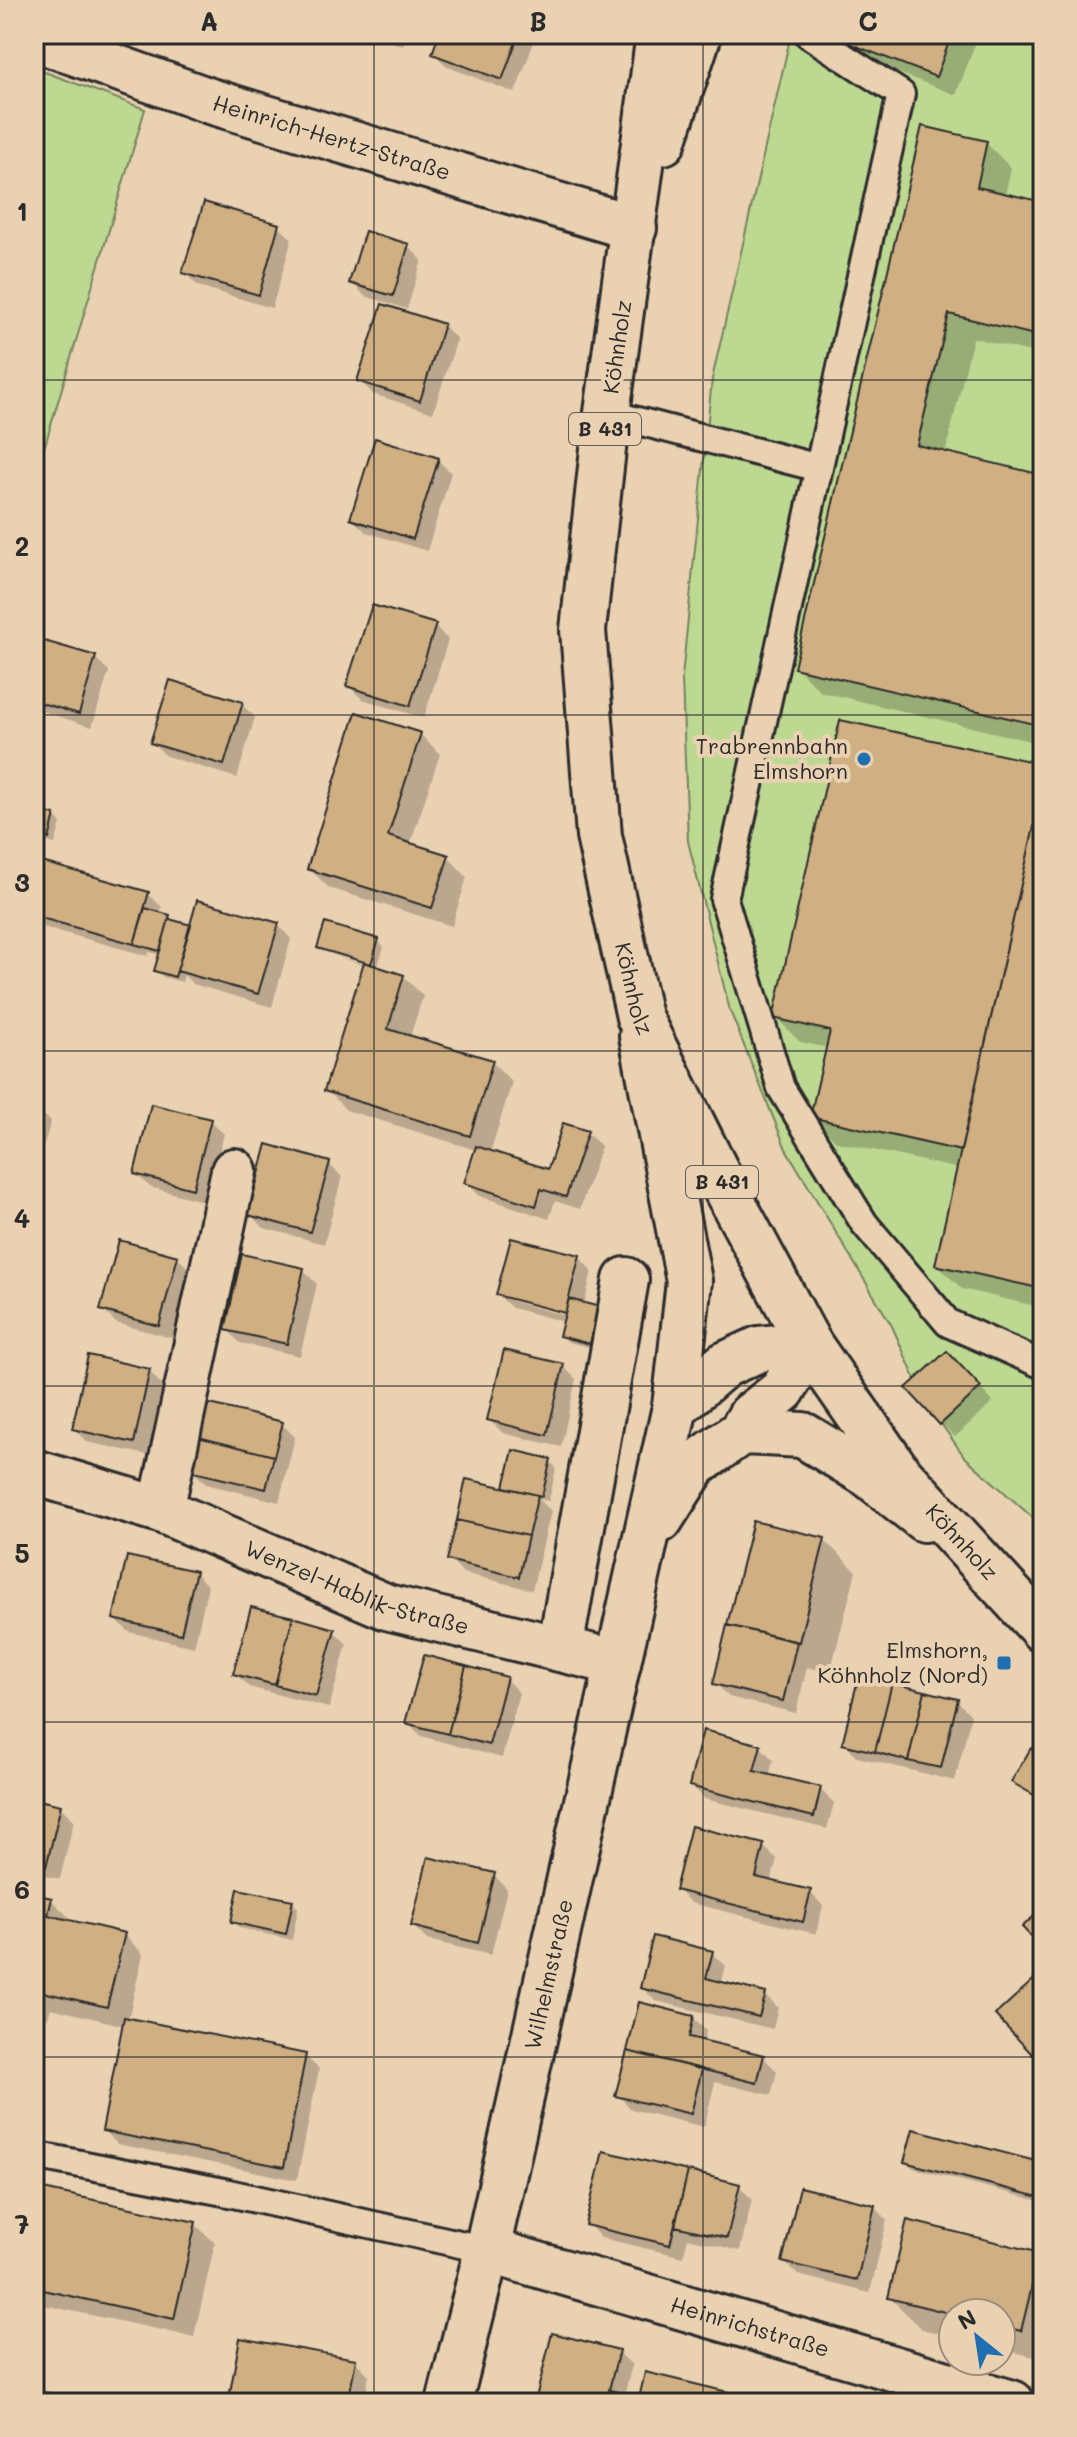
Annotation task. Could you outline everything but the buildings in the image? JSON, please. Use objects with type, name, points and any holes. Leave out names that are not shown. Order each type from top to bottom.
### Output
[{"type":"main road","name":"B 431","points":[[634,228],[659,34]]},
{"type":"main road","name":"B 431","points":[[634,228],[699,34]]},
{"type":"main road","name":"Heinrich-Hertz-Straße","points":[[34,38],[210,101],[634,228]]},
{"type":"main road","name":"Köhnholz","points":[[634,228],[607,413],[583,630],[599,836],[639,1017],[716,1171],[809,1344],[898,1472],[1043,1630]]},
{"type":"main road","name":"Wilhelmstraße","points":[[449,2403],[487,2250],[675,1407],[689,1281],[639,1017]]},
{"type":"main road","points":[[161,1510],[234,1171]]},
{"type":"main road","points":[[560,1649],[626,1280]]},
{"type":"main road","name":"Wilhelmstraße","points":[[643,1546],[695,1465],[741,1432],[751,1415],[783,1390],[809,1344]]},
{"type":"main road","points":[[675,1407],[724,1365],[759,1349],[809,1344]]},
{"type":"main road","points":[[741,1432],[803,1435],[869,1475],[982,1566]]},
{"type":"main road","name":"Wenzel-Hablik-Straße","points":[[34,1472],[161,1510],[387,1607],[618,1663]]},
{"type":"main road","name":"Heinrichstraße","points":[[487,2250],[1012,2403]]},
{"type":"lane","points":[[808,34],[901,94],[724,899],[781,1088],[864,1223],[948,1323],[1043,1365]]},
{"type":"lane","points":[[607,413],[819,468]]},
{"type":"lane","points":[[34,2155],[224,2192],[487,2250]]},
{"type":"green space","name":"Trabrennbahn Elmshorn","points":[[791,34],[1043,34],[1043,1521],[1033,1518],[964,1456],[925,1401],[892,1326],[786,1149],[730,1011],[688,841],[682,678],[712,379]]},
{"type":"green space","points":[[34,68],[145,109],[34,482]]},
{"type":"green space","points":[[34,2389],[89,2403],[34,2403]]},
{"type":"place","name":"Trabrennbahn Elmshorn","points":[[864,759]]},
{"type":"place","name":"Elmshorn, Köhnholz (Nord)","points":[[1004,1663]]}]
